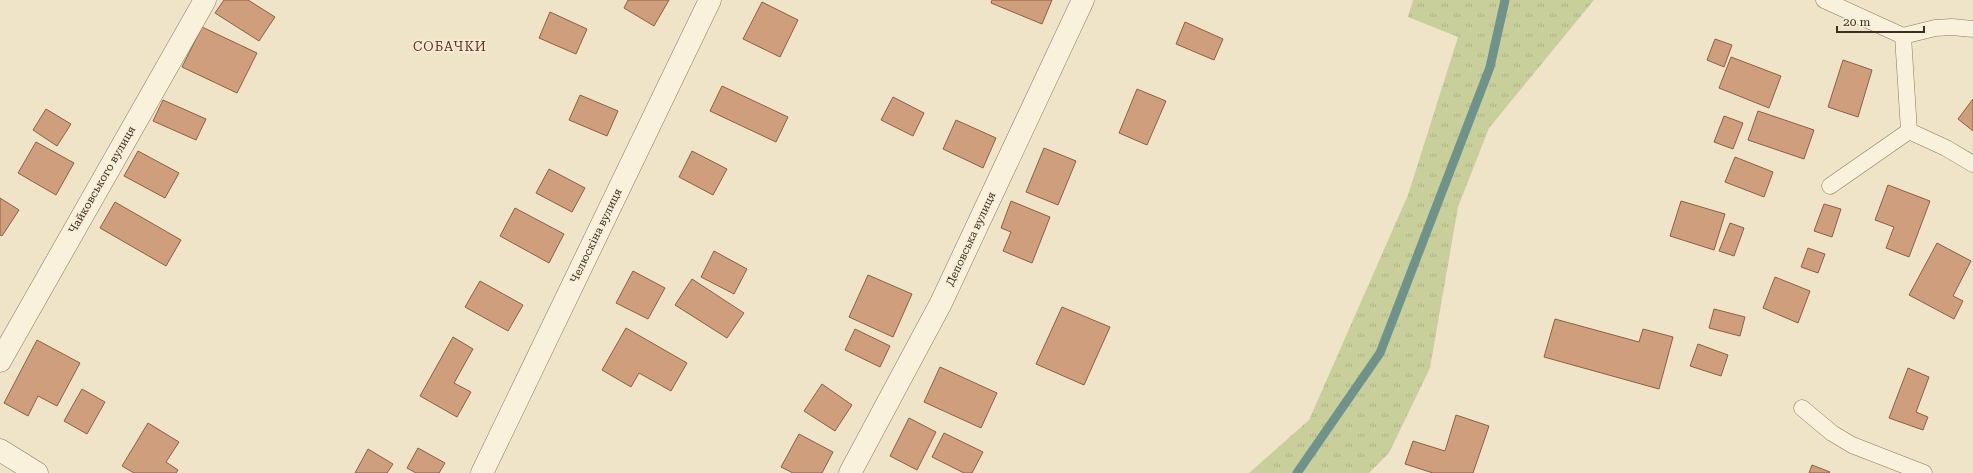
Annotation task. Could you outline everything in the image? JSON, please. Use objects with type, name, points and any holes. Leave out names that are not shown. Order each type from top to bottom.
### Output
[{"type":"street","name":"Чайковського вулиця","points":[[0,361],[205,0]]},
{"type":"street","name":"Челюскіна вулиця","points":[[482,473],[710,0]]},
{"type":"street","name":"Деповська вулиця","points":[[850,473],[941,303],[1084,0]]},
{"type":"street","points":[[0,450],[37,473]]},
{"type":"lane","points":[[1824,0],[1903,36],[1935,28],[1952,27],[1973,29]]},
{"type":"lane","points":[[1903,36],[1909,131]]},
{"type":"lane","points":[[1909,131],[1946,148],[1973,164]]},
{"type":"lane","points":[[1830,186],[1909,131]]},
{"type":"lane","points":[[1802,408],[1832,433],[1852,445],[1924,473]]},
{"type":"green space","points":[[1413,0],[1594,0],[1489,128],[1458,207],[1430,368],[1389,453],[1369,473],[1249,473],[1309,420],[1408,195],[1458,37],[1408,17]]},
{"type":"building","points":[[224,0],[248,0],[275,17],[259,41],[215,13]]},
{"type":"building","points":[[628,0],[669,0],[654,26],[624,8]]},
{"type":"building","points":[[992,0],[1052,0],[1042,24],[991,3]]},
{"type":"building","points":[[762,2],[798,20],[780,57],[743,39]]},
{"type":"building","points":[[550,12],[587,29],[576,54],[539,38]]},
{"type":"building","points":[[1185,22],[1223,39],[1214,60],[1176,44]]},
{"type":"building","points":[[202,27],[257,53],[237,93],[182,67]]},
{"type":"building","points":[[1715,39],[1732,45],[1724,67],[1707,60]]},
{"type":"building","points":[[1731,57],[1781,76],[1769,108],[1719,88]]},
{"type":"building","points":[[1843,60],[1872,70],[1858,117],[1828,107]]},
{"type":"building","points":[[722,86],[788,117],[776,142],[710,111]]},
{"type":"building","points":[[1137,89],[1166,101],[1147,145],[1119,133]]},
{"type":"building","points":[[580,95],[618,111],[607,136],[569,120]]},
{"type":"building","points":[[893,97],[924,113],[913,136],[881,120]]},
{"type":"building","points":[[1973,99],[1973,131],[1958,119]]},
{"type":"building","points":[[163,100],[206,119],[196,140],[153,121]]},
{"type":"building","points":[[46,109],[71,124],[57,146],[33,130]]},
{"type":"building","points":[[1758,111],[1814,130],[1804,159],[1748,140]]},
{"type":"building","points":[[1724,116],[1743,123],[1733,149],[1714,142]]},
{"type":"building","points":[[956,120],[996,138],[983,168],[943,149]]},
{"type":"building","points":[[36,142],[74,163],[56,195],[18,173]]},
{"type":"building","points":[[1044,148],[1076,161],[1058,205],[1026,192]]},
{"type":"building","points":[[138,151],[179,173],[165,198],[124,176]]},
{"type":"building","points":[[692,151],[727,169],[713,195],[679,177]]},
{"type":"building","points":[[1735,157],[1773,172],[1764,197],[1725,182]]},
{"type":"building","points":[[549,169],[585,188],[572,212],[536,193]]},
{"type":"building","points":[[1888,185],[1930,201],[1909,257],[1886,248],[1894,227],[1875,220]]},
{"type":"building","points":[[0,198],[19,210],[2,236],[0,235]]},
{"type":"building","points":[[1011,201],[1050,217],[1032,263],[1003,251],[1011,232],[1001,228]]},
{"type":"building","points":[[1681,201],[1725,214],[1714,250],[1670,236]]},
{"type":"building","points":[[115,202],[181,240],[166,266],[100,228]]},
{"type":"building","points":[[1824,204],[1841,209],[1832,237],[1814,231]]},
{"type":"building","points":[[515,208],[564,234],[549,263],[500,236]]},
{"type":"building","points":[[1730,223],[1744,228],[1734,256],[1719,251]]},
{"type":"building","points":[[1937,243],[1971,261],[1953,296],[1963,301],[1954,319],[1909,295]]},
{"type":"building","points":[[1808,248],[1825,254],[1818,273],[1801,267]]},
{"type":"building","points":[[714,251],[747,269],[734,294],[701,277]]},
{"type":"building","points":[[633,271],[665,288],[648,319],[616,303]]},
{"type":"building","points":[[868,275],[912,294],[893,337],[849,317]]},
{"type":"building","points":[[1775,277],[1810,291],[1798,323],[1763,308]]},
{"type":"building","points":[[692,279],[744,313],[727,338],[675,305]]},
{"type":"building","points":[[480,281],[523,305],[508,331],[465,307]]},
{"type":"building","points":[[1062,307],[1110,327],[1084,385],[1036,364]]},
{"type":"building","points":[[1714,309],[1745,317],[1740,336],[1709,328]]},
{"type":"building","points":[[1555,319],[1639,342],[1643,329],[1673,337],[1659,389],[1544,357]]},
{"type":"building","points":[[626,328],[687,363],[671,391],[639,373],[631,387],[602,370]]},
{"type":"building","points":[[855,329],[890,346],[880,367],[845,350]]},
{"type":"building","points":[[453,337],[473,349],[454,383],[471,392],[457,417],[420,396]]},
{"type":"building","points":[[37,340],[80,363],[57,406],[38,396],[28,416],[4,403]]},
{"type":"building","points":[[1698,344],[1728,355],[1721,376],[1690,366]]},
{"type":"building","points":[[940,367],[997,393],[981,428],[924,402]]},
{"type":"building","points":[[1908,368],[1929,377],[1916,412],[1928,417],[1923,430],[1889,418]]},
{"type":"building","points":[[822,384],[852,405],[835,431],[804,411]]},
{"type":"building","points":[[82,389],[105,402],[87,434],[64,421]]},
{"type":"building","points":[[1456,415],[1489,426],[1473,473],[1433,473],[1405,464],[1413,441],[1445,451]]},
{"type":"building","points":[[909,418],[936,432],[917,470],[890,456]]},
{"type":"building","points":[[148,423],[179,442],[166,462],[178,470],[176,473],[134,473],[122,466]]},
{"type":"building","points":[[944,433],[983,452],[972,473],[964,473],[932,457]]},
{"type":"building","points":[[799,434],[833,452],[822,473],[793,473],[781,467]]},
{"type":"building","points":[[418,448],[445,463],[439,473],[416,473],[407,468]]},
{"type":"building","points":[[368,449],[393,464],[387,473],[355,473]]},
{"type":"building","points":[[1812,465],[1830,472],[1809,473]]},
{"type":"waterway","points":[[1297,473],[1380,353],[1490,67],[1505,0]]},
{"type":"district","name":"СОБАЧКИ","points":[[450,46]]}]
